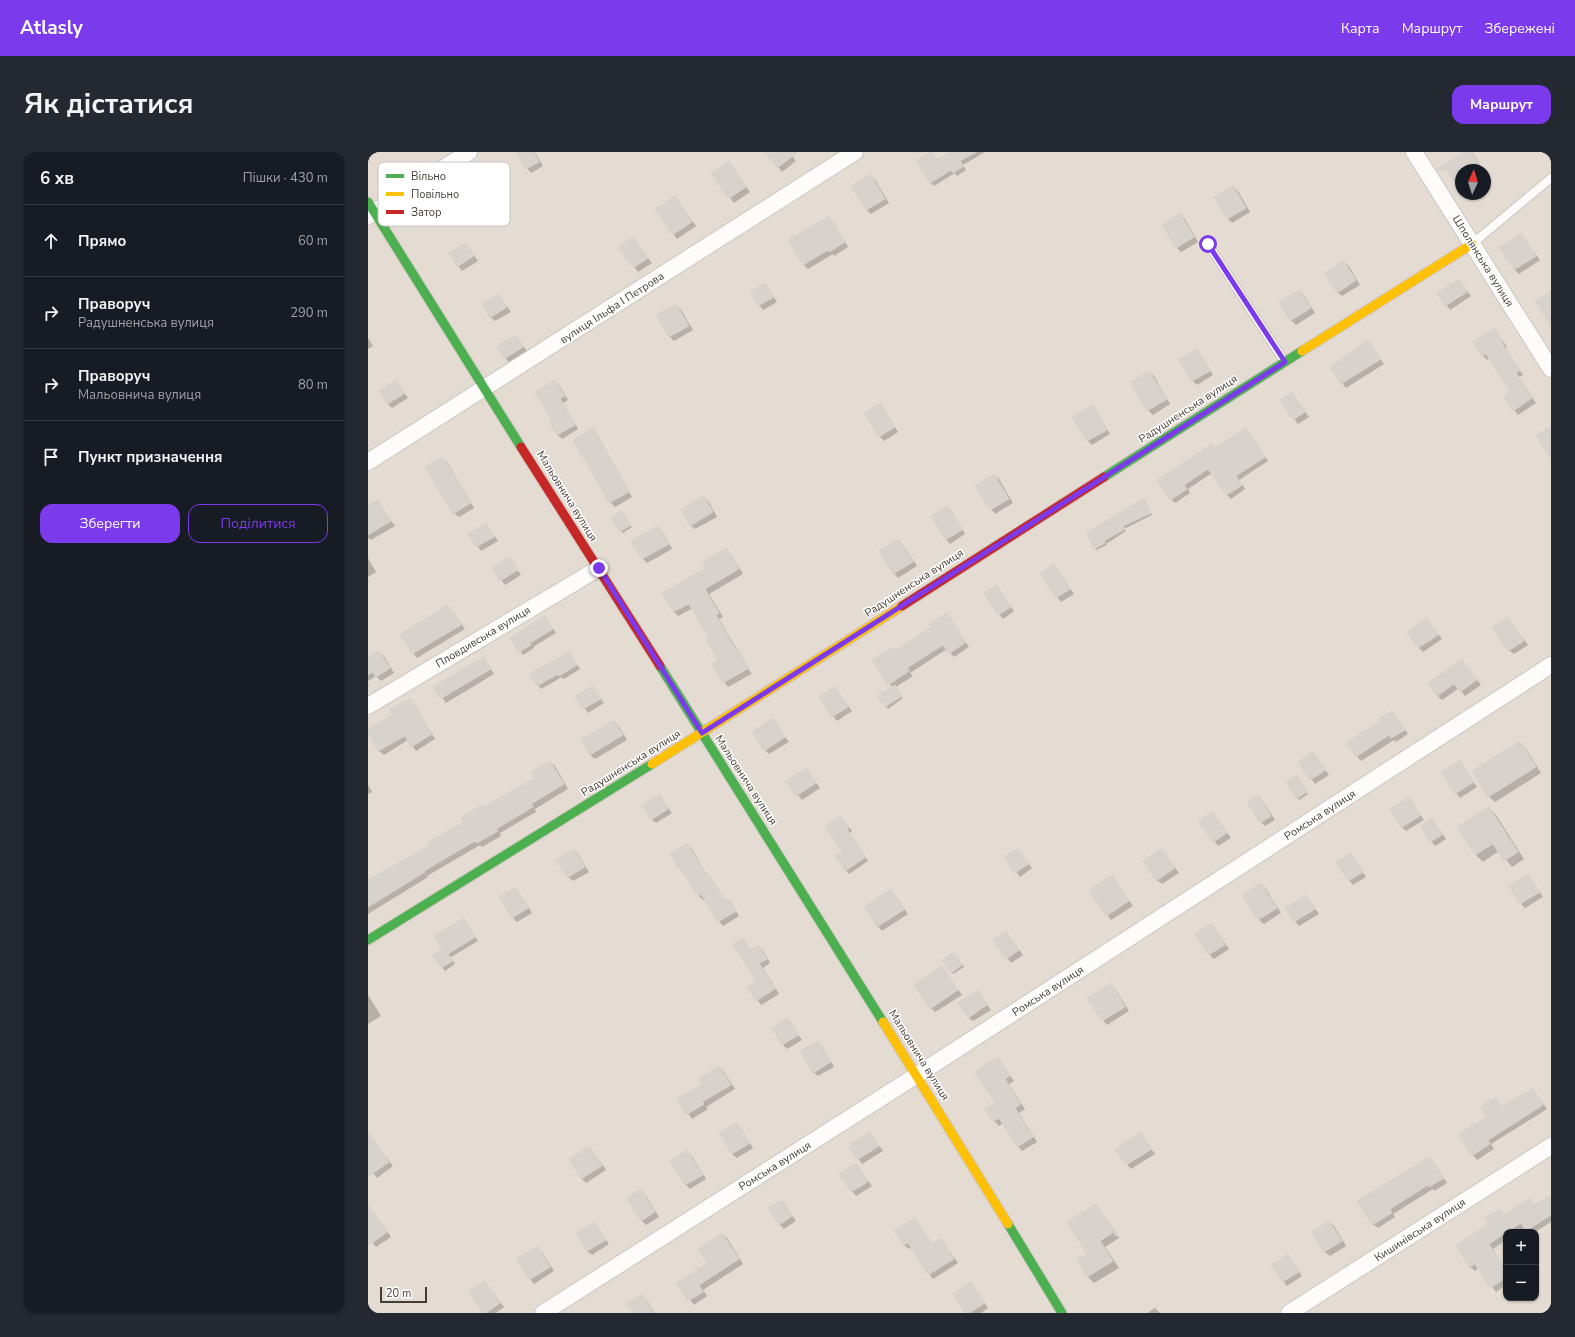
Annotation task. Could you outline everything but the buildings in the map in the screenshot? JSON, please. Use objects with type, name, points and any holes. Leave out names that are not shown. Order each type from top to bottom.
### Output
[{"type":"street","points":[[452,162],[469,152]]},
{"type":"street","name":"вулиця Ільфа І Петрова","points":[[368,462],[855,152]]},
{"type":"street","name":"Шполянська вулиця","points":[[1414,152],[1551,369]]},
{"type":"street","name":"Мальовнича вулиця","points":[[370,210],[378,223]]},
{"type":"street","name":"Мальовнича вулиця","points":[[380,226],[599,568],[917,1075],[1062,1313]]},
{"type":"street","name":"Радушненська вулиця","points":[[368,940],[702,733],[1472,244]]},
{"type":"street","name":"Пловдивська вулиця","points":[[368,706],[599,568]]},
{"type":"street","name":"Ромська вулиця","points":[[543,1313],[917,1075],[1551,665]]},
{"type":"street","name":"Кишинівська вулиця","points":[[1289,1313],[1551,1146]]},
{"type":"lane","points":[[1472,244],[1551,178]]},
{"type":"lane","points":[[1208,244],[1285,362]]},
{"type":"shaded area","points":[[368,152],[1551,152],[1551,1313],[368,1313]]},
{"type":"traffic: fast","points":[[368,202],[378,218]]},
{"type":"traffic: fast","points":[[383,226],[521,447]]},
{"type":"traffic: fast","points":[[1104,477],[1302,351]]},
{"type":"traffic: fast","points":[[660,666],[883,1022]]},
{"type":"traffic: fast","points":[[368,940],[652,764]]},
{"type":"traffic: fast","points":[[1008,1224],[1062,1313]]},
{"type":"traffic: slow","points":[[1302,351],[1472,244]]},
{"type":"traffic: slow","points":[[652,764],[902,606]]},
{"type":"traffic: slow","points":[[883,1022],[1008,1224]]},
{"type":"traffic: jam","points":[[521,447],[660,666]]},
{"type":"traffic: jam","points":[[902,606],[1104,477]]},
{"type":"route","points":[[599,568],[702,733],[1285,362],[1208,244]]}]
